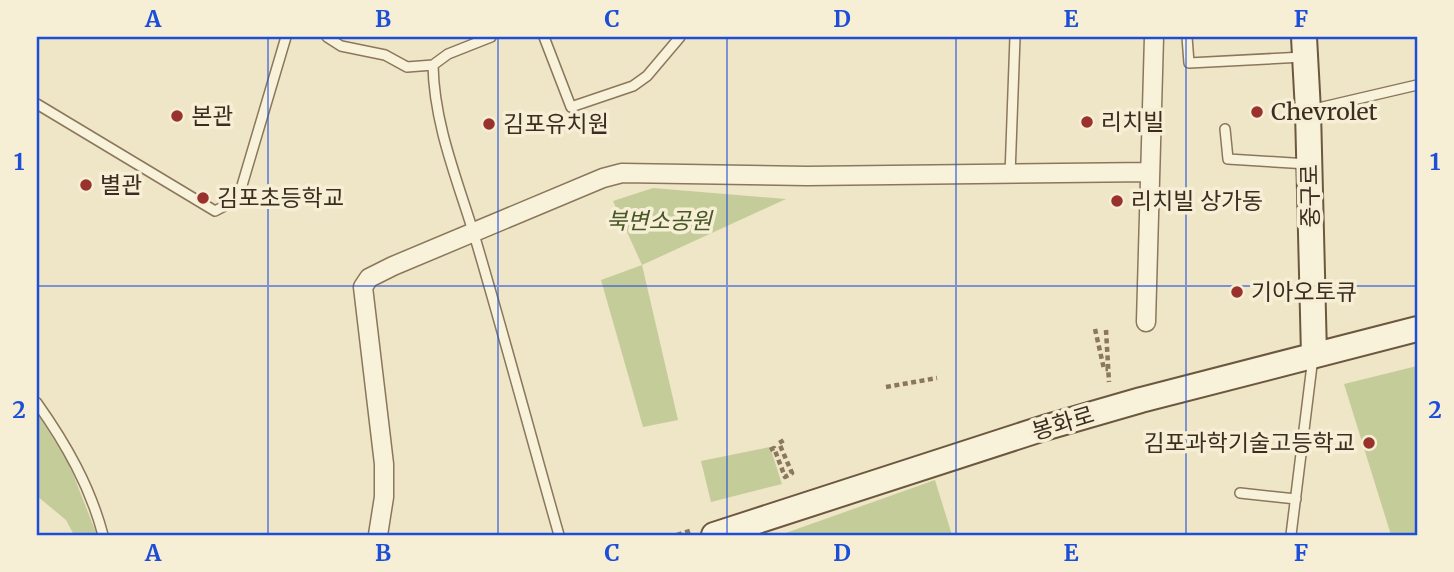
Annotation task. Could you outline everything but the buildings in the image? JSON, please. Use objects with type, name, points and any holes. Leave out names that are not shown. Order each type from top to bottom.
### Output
[{"type":"street","points":[[1146,323],[1154,37]]},
{"type":"street","name":"중구로","points":[[1304,47],[1310,164],[1314,355]]},
{"type":"street","points":[[378,535],[384,497],[384,464],[363,287],[369,278],[473,231],[603,178],[622,173],[1010,175],[1149,172]]},
{"type":"street","name":"봉화로","points":[[714,535],[1044,428],[1417,328]]},
{"type":"lane","points":[[37,104],[215,211],[238,199],[286,37]]},
{"type":"lane","points":[[327,37],[341,46],[385,55],[407,67],[433,65],[448,54],[491,37]]},
{"type":"lane","points":[[544,37],[571,107],[633,86],[647,76],[680,37]]},
{"type":"lane","points":[[1010,175],[1014,37]]},
{"type":"lane","points":[[1187,37],[1189,63],[1304,47]]},
{"type":"lane","points":[[433,65],[434,90],[448,150],[559,535]]},
{"type":"lane","points":[[1308,111],[1417,85]]},
{"type":"lane","points":[[1225,129],[1228,159],[1310,164]]},
{"type":"lane","points":[[1291,535],[1314,355]]},
{"type":"lane","points":[[37,403],[61,436],[80,471],[103,535]]},
{"type":"lane","points":[[1240,493],[1296,499]]},
{"type":"path","points":[[1095,329],[1104,369],[1108,369]]},
{"type":"path","points":[[1107,330],[1109,382]]},
{"type":"path","points":[[887,387],[937,378]]},
{"type":"path","points":[[770,450],[775,448],[785,477],[792,473],[779,443],[786,439]]},
{"type":"green space","name":"북변소공원","points":[[653,188],[786,199],[642,265],[613,201]]},
{"type":"green space","points":[[642,265],[678,420],[643,427],[601,280]]},
{"type":"green space","points":[[1417,366],[1417,535],[1391,535],[1344,384]]},
{"type":"green space","points":[[37,413],[69,464],[97,535],[74,535],[66,520],[37,496]]},
{"type":"green space","points":[[770,447],[782,484],[711,502],[701,461]]},
{"type":"green space","points":[[935,480],[952,535],[780,535]]},
{"type":"place","name":"Chevrolet","points":[[1257,112]]},
{"type":"place","name":"본관","points":[[177,116]]},
{"type":"place","name":"리치빌","points":[[1087,122]]},
{"type":"place","name":"김포유치원","points":[[489,124]]},
{"type":"place","name":"별관","points":[[86,185]]},
{"type":"place","name":"김포초등학교","points":[[203,198]]},
{"type":"place","name":"리치빌 상가동","points":[[1117,201]]},
{"type":"place","name":"기아오토큐","points":[[1237,292]]},
{"type":"place","name":"김포과학기술고등학교","points":[[1369,443]]}]
